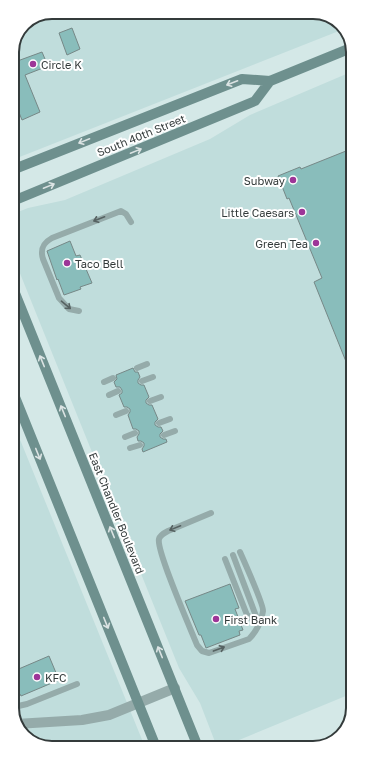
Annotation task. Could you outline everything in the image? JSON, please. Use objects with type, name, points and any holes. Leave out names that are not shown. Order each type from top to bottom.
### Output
[{"type":"main road","name":"South 40th Street","points":[[19,167],[242,79],[270,80],[346,50]]},
{"type":"main road","name":"South 40th Street","points":[[19,198],[255,101],[270,80]]},
{"type":"main road","name":"East Chandler Boulevard","points":[[19,303],[196,741]]},
{"type":"main road","points":[[19,407],[154,741]]},
{"type":"street","points":[[22,724],[82,720],[109,715],[175,688]]},
{"type":"lane","points":[[79,311],[69,309],[59,298],[43,259],[41,252],[42,247],[46,241],[52,238],[121,211],[126,214],[131,222]]},
{"type":"lane","points":[[137,368],[147,364]]},
{"type":"lane","points":[[142,381],[153,377]]},
{"type":"lane","points":[[104,382],[112,378]]},
{"type":"lane","points":[[109,395],[118,391]]},
{"type":"lane","points":[[150,401],[161,397]]},
{"type":"lane","points":[[116,415],[126,411]]},
{"type":"lane","points":[[159,423],[170,419]]},
{"type":"lane","points":[[164,435],[175,431]]},
{"type":"lane","points":[[125,437],[135,433]]},
{"type":"lane","points":[[130,448],[140,444]]},
{"type":"lane","points":[[211,513],[168,531],[162,534],[159,539],[159,547],[197,645],[202,651],[209,653],[249,639],[254,634],[259,624],[264,610],[240,552]]},
{"type":"lane","points":[[233,556],[259,624]]},
{"type":"lane","points":[[225,559],[247,615],[259,624]]},
{"type":"lane","points":[[19,706],[77,684]]},
{"type":"shaded area","points":[[52,19],[315,19],[326,21],[338,31],[19,157],[19,50],[22,37],[35,23]]},
{"type":"shaded area","points":[[346,74],[346,696],[237,741],[215,741],[200,703],[179,668],[19,271],[19,212],[28,208],[65,200],[210,139],[250,115]]},
{"type":"shaded area","points":[[19,438],[143,741],[50,741],[41,739],[34,735],[27,730],[21,721],[19,708]]},
{"type":"building","points":[[72,28],[80,49],[67,55],[59,33]]},
{"type":"building","points":[[42,52],[48,66],[25,75],[40,112],[22,120],[19,112],[19,60]]},
{"type":"building","points":[[346,151],[346,362],[314,282],[322,278],[289,198],[287,199],[278,176],[300,167],[301,169]]},
{"type":"building","name":"Taco Bell","points":[[70,241],[76,256],[80,255],[92,283],[64,295],[47,251]]},
{"type":"building","points":[[133,368],[135,372],[138,372],[140,377],[138,383],[144,385],[149,397],[146,400],[146,403],[152,405],[158,419],[155,422],[155,425],[161,427],[163,431],[160,434],[160,437],[166,439],[167,442],[143,452],[142,449],[144,443],[138,441],[137,437],[139,431],[133,429],[128,415],[130,409],[124,407],[119,395],[122,393],[122,390],[120,387],[116,387],[114,382],[117,379],[116,375]]},
{"type":"building","name":"First Bank","points":[[230,584],[239,608],[235,609],[243,630],[239,631],[240,635],[206,648],[185,601]]},
{"type":"building","name":"KFC","points":[[49,656],[59,680],[21,696],[19,694],[19,669]]},
{"type":"place","name":"Circle K","points":[[33,64]]},
{"type":"place","name":"Subway","points":[[293,180]]},
{"type":"place","name":"Little Caesars","points":[[302,212]]},
{"type":"place","name":"Green Tea","points":[[316,243]]},
{"type":"place","name":"Taco Bell","points":[[67,263]]},
{"type":"place","name":"First Bank","points":[[216,619]]},
{"type":"place","name":"KFC","points":[[37,677]]}]
